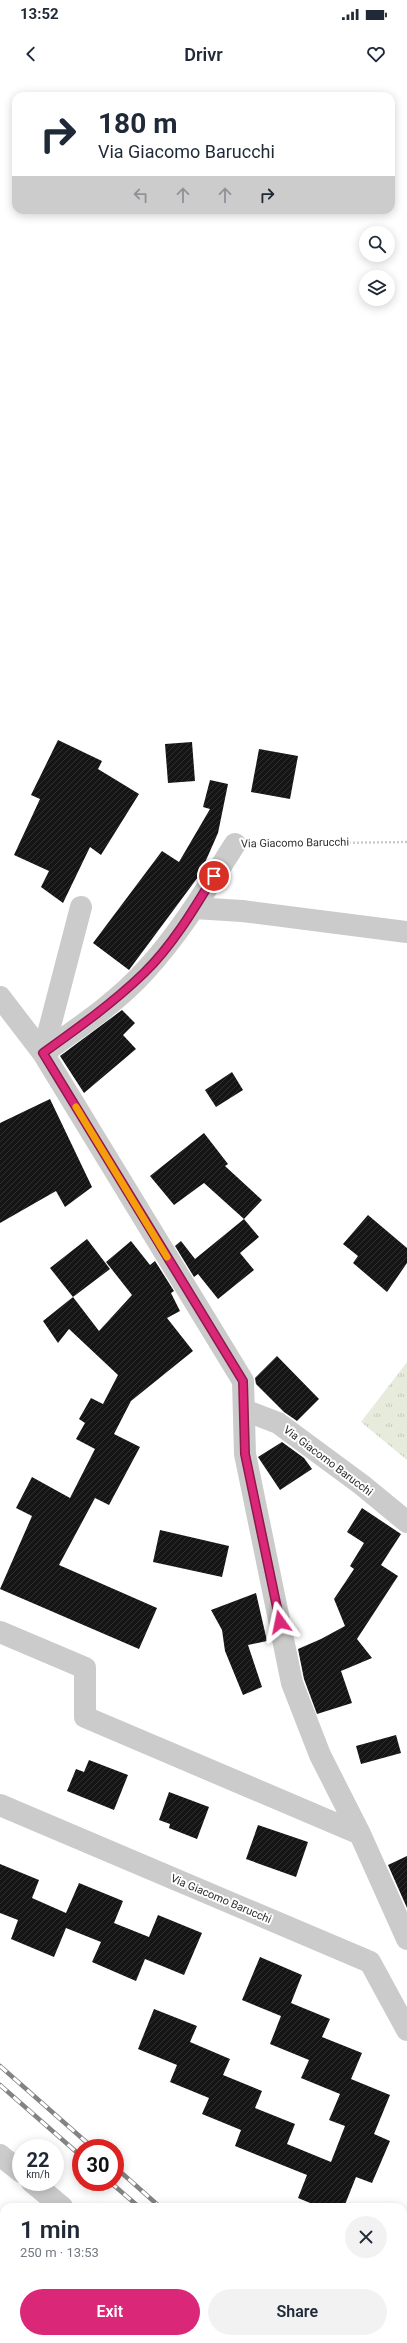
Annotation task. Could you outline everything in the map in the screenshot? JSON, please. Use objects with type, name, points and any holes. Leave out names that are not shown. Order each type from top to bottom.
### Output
[{"type":"street","name":"Via Giacomo Barucchi","points":[[43,1053],[98,1014],[145,972],[194,908],[235,844]]},
{"type":"street","points":[[43,1053],[81,907]]},
{"type":"street","points":[[194,908],[242,911],[407,932]]},
{"type":"street","points":[[0,997],[43,1053],[243,1381],[245,1454],[292,1683],[320,1755],[360,1834],[407,1939]]},
{"type":"street","name":"Via Giacomo Barucchi","points":[[244,1410],[278,1423],[362,1485],[407,1522]]},
{"type":"street","points":[[0,1632],[85,1668],[85,1717],[360,1834]]},
{"type":"street","name":"Via Giacomo Barucchi","points":[[0,1806],[370,1962],[407,2030]]},
{"type":"street","points":[[0,2155],[12,2165]]},
{"type":"street","points":[[43,2191],[57,2203]]},
{"type":"path","name":"Via Giacomo Barucchi","points":[[235,844],[407,842]]},
{"type":"green space","points":[[407,1362],[407,1460],[361,1422]]},
{"type":"building","points":[[58,740],[102,761],[98,769],[139,794],[101,855],[90,847],[63,903],[41,887],[49,871],[14,855],[40,799],[31,795]]},
{"type":"building","points":[[192,742],[195,781],[168,783],[165,744]]},
{"type":"building","points":[[259,749],[298,756],[290,799],[251,792]]},
{"type":"building","points":[[210,780],[228,784],[218,833],[198,877],[129,970],[93,943],[162,851],[179,862],[210,809],[203,807]]},
{"type":"building","points":[[122,1010],[135,1023],[123,1035],[136,1049],[84,1093],[60,1056]]},
{"type":"building","points":[[232,1072],[243,1090],[216,1107],[205,1090]]},
{"type":"building","points":[[50,1099],[92,1187],[65,1207],[56,1191],[0,1223],[0,1123]]},
{"type":"building","points":[[204,1133],[228,1164],[225,1166],[262,1200],[244,1219],[204,1183],[174,1205],[150,1176]]},
{"type":"building","points":[[368,1215],[407,1248],[407,1263],[387,1292],[353,1263],[358,1256],[343,1244]]},
{"type":"building","points":[[244,1219],[259,1237],[240,1253],[254,1270],[218,1299],[198,1274],[194,1277],[175,1246],[181,1241],[195,1259]]},
{"type":"building","points":[[87,1239],[110,1269],[73,1297],[50,1268]]},
{"type":"building","points":[[131,1241],[150,1265],[155,1261],[174,1291],[171,1293],[180,1311],[167,1318],[193,1351],[131,1401],[114,1434],[140,1447],[109,1505],[95,1498],[59,1565],[157,1608],[139,1649],[0,1589],[32,1516],[16,1508],[32,1477],[70,1498],[95,1449],[76,1439],[85,1423],[79,1419],[91,1398],[103,1404],[118,1375],[69,1329],[58,1343],[43,1321],[73,1297],[99,1331],[132,1295],[106,1262]]},
{"type":"building","points":[[277,1356],[319,1399],[297,1421],[284,1412],[256,1384],[255,1378]]},
{"type":"building","points":[[282,1442],[304,1458],[312,1469],[280,1490],[258,1457]]},
{"type":"building","points":[[362,1508],[401,1534],[381,1565],[398,1576],[357,1639],[372,1658],[341,1671],[352,1703],[317,1714],[304,1679],[298,1649],[345,1626],[334,1599],[354,1569],[350,1566],[364,1543],[347,1532]]},
{"type":"building","points":[[160,1530],[229,1546],[222,1577],[153,1562]]},
{"type":"building","points":[[256,1593],[267,1641],[248,1645],[262,1687],[243,1695],[225,1651],[222,1630],[211,1610]]},
{"type":"building","points":[[396,1735],[401,1753],[361,1764],[356,1746]]},
{"type":"building","points":[[89,1760],[128,1775],[114,1810],[67,1791],[76,1769],[84,1772]]},
{"type":"building","points":[[169,1792],[209,1807],[197,1839],[169,1828],[170,1824],[159,1820]]},
{"type":"building","points":[[258,1825],[308,1842],[296,1877],[246,1859]]},
{"type":"building","points":[[407,1856],[407,1908],[388,1865]]},
{"type":"building","points":[[0,1864],[39,1880],[32,1898],[66,1913],[79,1883],[123,1901],[114,1923],[149,1937],[158,1915],[202,1933],[184,1975],[145,1959],[136,1981],[92,1962],[101,1942],[66,1928],[54,1957],[11,1939],[18,1920],[0,1913]]},
{"type":"building","points":[[260,1957],[302,1975],[291,2003],[330,2019],[322,2037],[362,2053],[351,2079],[390,2095],[374,2134],[390,2141],[372,2183],[356,2177],[346,2203],[310,2203],[298,2198],[307,2175],[235,2146],[241,2130],[202,2114],[209,2098],[170,2082],[177,2065],[138,2049],[154,2009],[197,2026],[190,2042],[230,2059],[223,2075],[262,2091],[255,2108],[295,2124],[287,2144],[331,2162],[345,2126],[329,2120],[340,2094],[301,2078],[309,2060],[270,2044],[281,2016],[242,2000]]},
{"type":"railway","points":[[0,2066],[83,2139]]},
{"type":"railway","points":[[0,2085],[72,2148]]},
{"type":"railway","points":[[124,2175],[156,2203]]},
{"type":"railway","points":[[120,2191],[134,2203]]},
{"type":"slow traffic","points":[[76,1107],[167,1257]]},
{"type":"route","points":[[214,876],[179,930],[145,972],[98,1014],[43,1053],[243,1381],[245,1454],[280,1622]]}]
